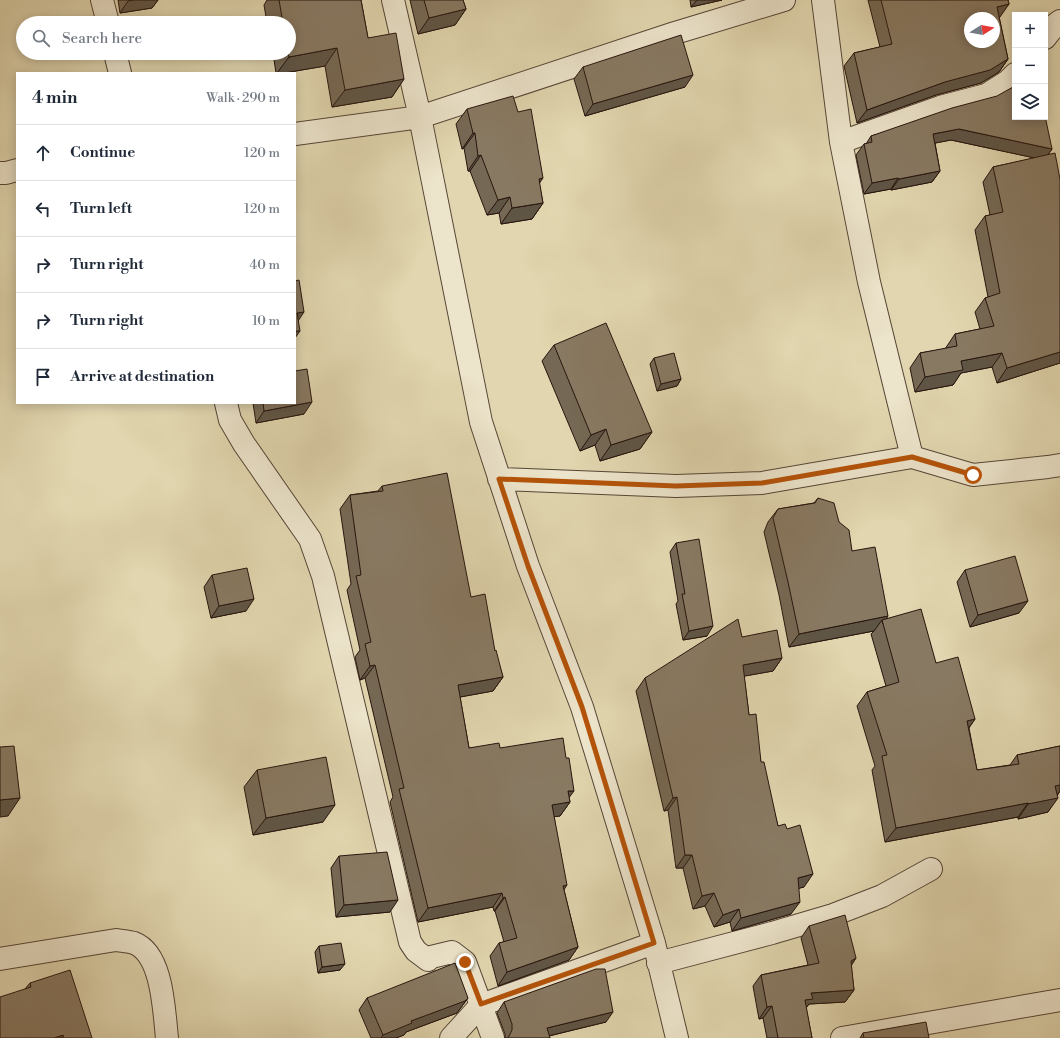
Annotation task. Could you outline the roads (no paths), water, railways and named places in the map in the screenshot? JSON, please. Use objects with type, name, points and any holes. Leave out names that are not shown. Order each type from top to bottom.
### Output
[{"type":"street","points":[[102,0],[106,16]]},
{"type":"street","points":[[393,0],[420,117],[481,422],[528,566],[582,707],[656,953],[677,1038]]},
{"type":"street","points":[[296,134],[420,117],[668,35],[784,0]]},
{"type":"street","points":[[823,0],[840,142],[869,282],[912,457]]},
{"type":"street","points":[[1048,34],[1060,21]]},
{"type":"street","points":[[117,60],[120,72]]},
{"type":"street","points":[[840,142],[940,107],[986,95],[1012,77]]},
{"type":"street","points":[[0,173],[16,170]]},
{"type":"street","points":[[226,404],[230,420],[244,444],[310,539],[323,576],[410,942],[416,952],[428,960],[427,958],[452,952],[465,962],[493,1038]]},
{"type":"street","points":[[499,479],[676,486],[762,483],[912,457],[973,475],[1060,465]]},
{"type":"street","points":[[451,1038],[481,1004],[656,953],[772,933],[832,915],[882,896],[931,869]]},
{"type":"street","points":[[0,959],[116,940],[134,944],[145,951],[152,961],[160,985],[167,1038]]},
{"type":"street","points":[[842,1038],[1060,1000]]}]
